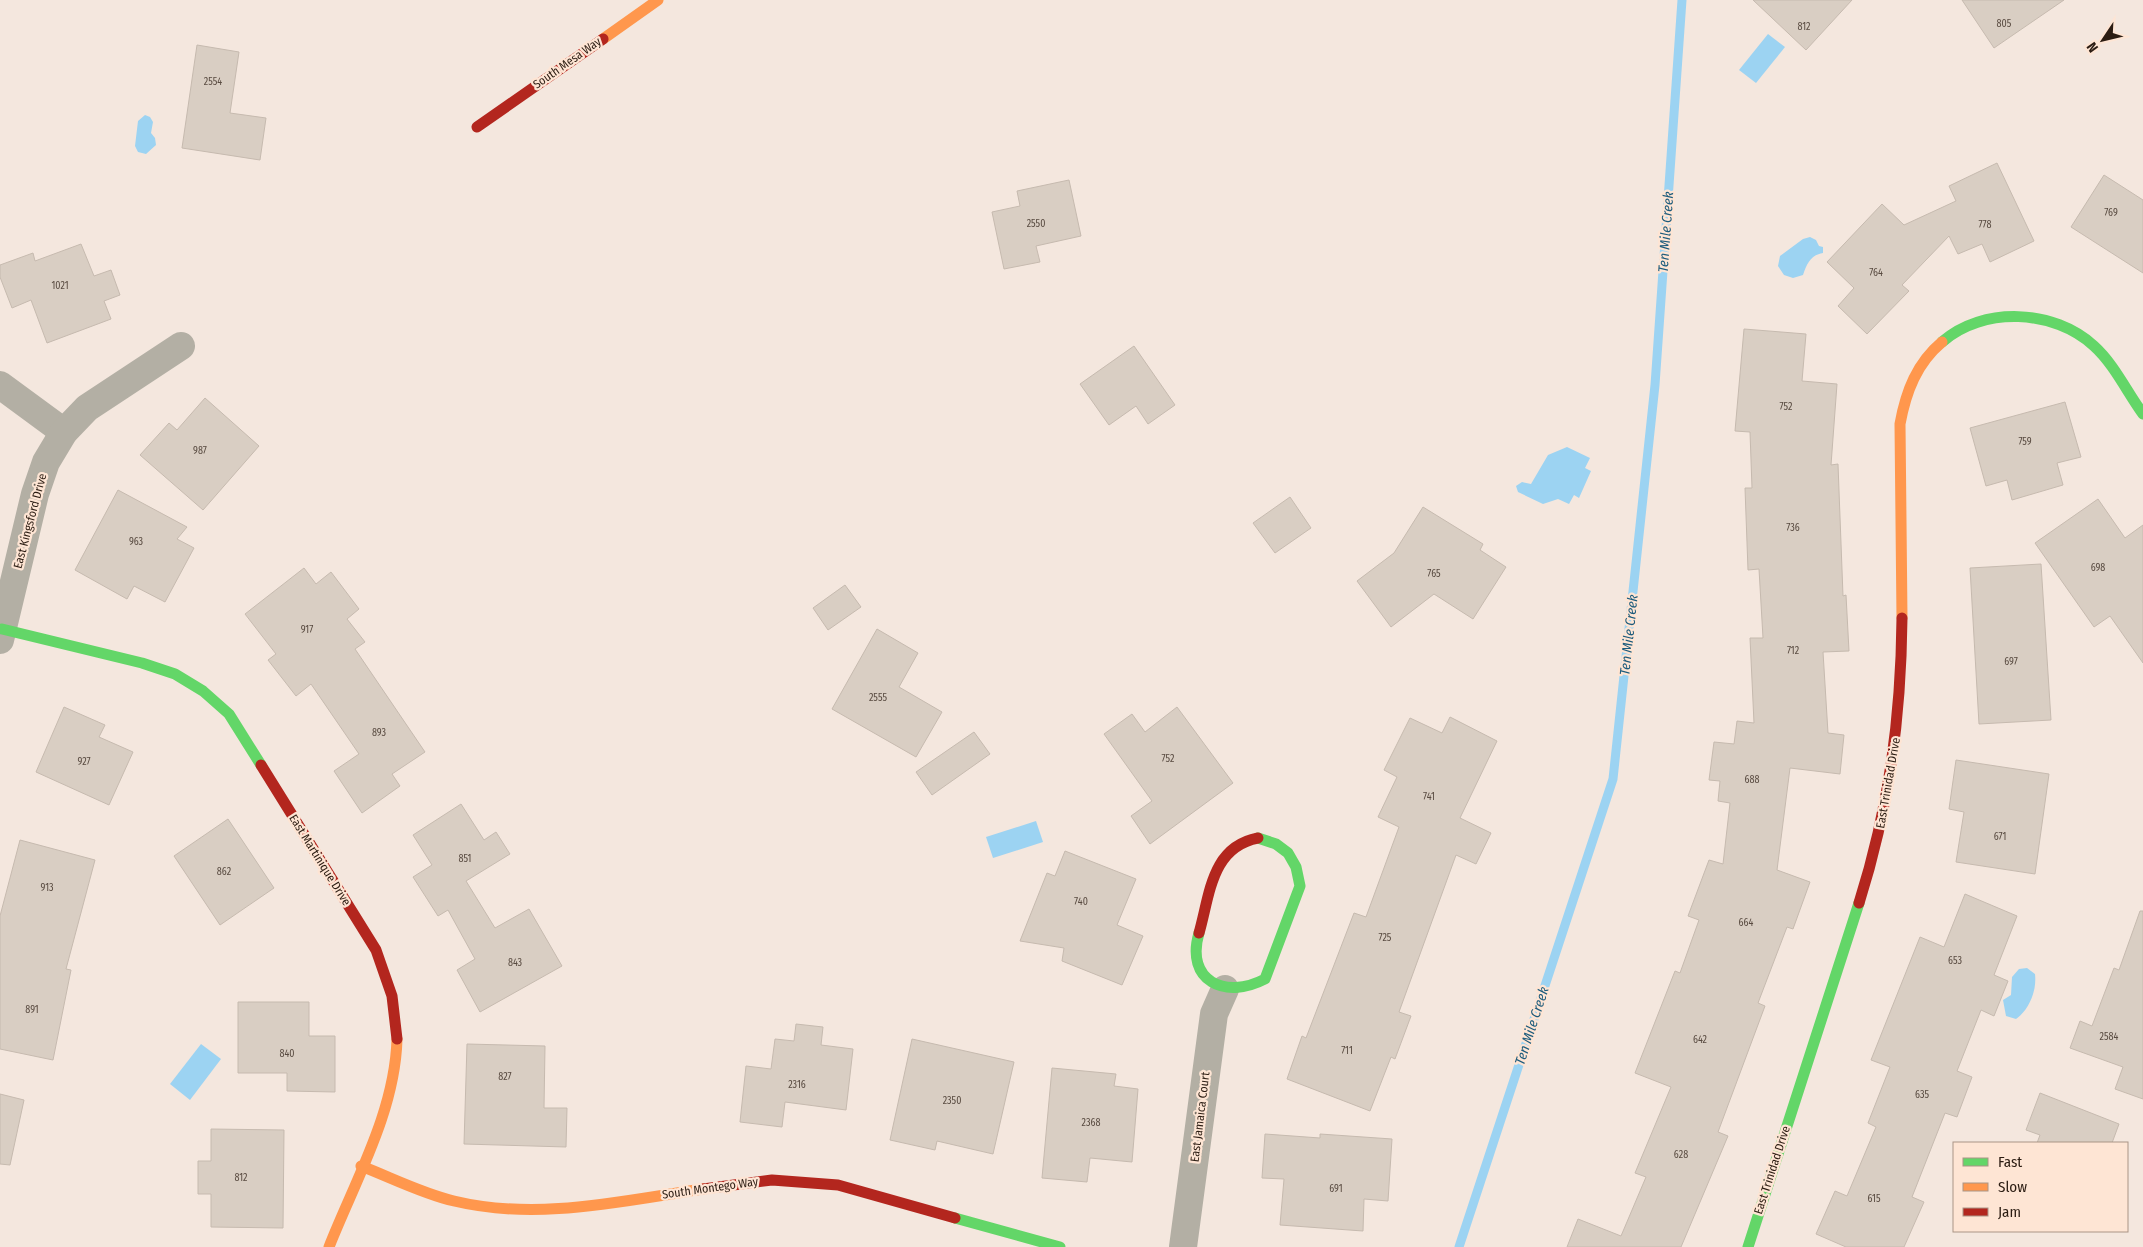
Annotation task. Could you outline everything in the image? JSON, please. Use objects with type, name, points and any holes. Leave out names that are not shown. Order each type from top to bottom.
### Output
[{"type":"street","name":"South Mesa Way","points":[[477,127],[658,0]]},
{"type":"street","name":"East Trinidad Drive","points":[[1748,1247],[1874,854],[1888,790],[1898,725],[1902,658],[1899,432],[1904,399],[1918,368],[1940,343],[1968,325],[2001,316],[2033,317],[2066,327],[2093,346],[2143,414]]},
{"type":"street","name":"East Kingsford Drive","points":[[1,634],[35,494],[46,462],[64,432],[86,408],[181,346]]},
{"type":"street","points":[[0,385],[64,432]]},
{"type":"street","name":"East Martinique Drive","points":[[1,634],[142,663],[174,674],[203,691],[229,714],[376,950],[389,981],[396,1022],[397,1048],[392,1080],[383,1111],[329,1247]]},
{"type":"street","points":[[1258,838],[1272,840],[1294,858],[1299,871],[1300,886],[1265,979],[1254,987],[1240,990],[1225,989],[1213,984],[1203,974],[1197,963],[1194,950],[1217,868],[1227,852],[1244,840],[1258,838]]},
{"type":"street","name":"East Jamaica Court","points":[[1183,1247],[1214,1014],[1225,989]]},
{"type":"street","name":"South Montego Way","points":[[361,1166],[453,1201],[521,1211],[554,1210],[738,1183],[772,1180],[805,1181],[838,1185],[1060,1247]]},
{"type":"water","points":[[1768,34],[1785,47],[1756,83],[1739,70]]},
{"type":"water","points":[[145,115],[150,117],[153,122],[151,133],[155,138],[156,145],[146,154],[138,152],[135,146],[138,121]]},
{"type":"water","points":[[1810,237],[1816,240],[1819,246],[1823,247],[1823,253],[1810,260],[1803,275],[1793,278],[1784,275],[1778,266],[1780,256],[1803,239]]},
{"type":"water","points":[[1567,447],[1590,458],[1585,468],[1591,471],[1579,498],[1574,495],[1569,504],[1558,499],[1543,504],[1518,492],[1516,486],[1522,482],[1531,484],[1548,455]]},
{"type":"water","points":[[1036,821],[1043,842],[993,858],[986,837]]},
{"type":"water","points":[[2027,968],[2035,974],[2035,987],[2031,999],[2025,1011],[2016,1019],[2006,1016],[2003,1000],[2011,995],[2012,977],[2019,969]]},
{"type":"water","points":[[201,1044],[221,1059],[190,1100],[170,1084]]},
{"type":"building","points":[[1753,0],[1852,0],[1806,50]]},
{"type":"building","points":[[1962,0],[2064,0],[1994,48]]},
{"type":"building","points":[[197,45],[239,52],[230,113],[266,118],[260,160],[182,148]]},
{"type":"building","points":[[1997,163],[2034,241],[1990,262],[1982,244],[1958,254],[1949,236],[1902,285],[1909,291],[1867,334],[1838,306],[1854,288],[1827,262],[1882,204],[1904,225],[1956,201],[1949,186]]},
{"type":"building","points":[[2104,175],[2143,200],[2143,273],[2071,227]]},
{"type":"building","points":[[1069,180],[1081,236],[1036,246],[1040,262],[1004,269],[992,212],[1020,206],[1017,191]]},
{"type":"building","points":[[81,244],[94,276],[111,270],[120,295],[104,301],[111,319],[47,343],[31,300],[12,308],[0,277],[0,265],[33,253],[35,261]]},
{"type":"building","points":[[1744,329],[1806,334],[1802,381],[1837,384],[1831,465],[1838,464],[1843,596],[1846,595],[1849,651],[1823,652],[1828,733],[1844,735],[1840,774],[1790,768],[1777,870],[1810,882],[1793,929],[1787,927],[1758,1003],[1765,1006],[1718,1132],[1728,1136],[1681,1247],[1567,1247],[1578,1219],[1621,1236],[1646,1177],[1635,1173],[1671,1087],[1635,1073],[1675,971],[1680,973],[1699,920],[1688,916],[1709,860],[1723,864],[1730,803],[1718,801],[1720,781],[1709,780],[1714,742],[1734,744],[1737,721],[1754,723],[1750,638],[1763,638],[1759,569],[1748,570],[1745,488],[1752,488],[1750,432],[1735,431]]},
{"type":"building","points":[[1134,346],[1175,405],[1148,424],[1136,406],[1109,425],[1080,384]]},
{"type":"building","points":[[205,398],[259,446],[203,510],[140,455],[169,423],[177,430]]},
{"type":"building","points":[[2065,402],[2081,457],[2057,463],[2063,485],[2012,500],[2007,480],[1986,486],[1970,428]]},
{"type":"building","points":[[118,490],[187,527],[177,539],[194,548],[165,602],[134,586],[127,599],[75,570]]},
{"type":"building","points":[[1290,497],[1311,528],[1275,553],[1253,523]]},
{"type":"building","points":[[2098,499],[2125,538],[2143,525],[2143,663],[2110,616],[2094,627],[2035,543]]},
{"type":"building","points":[[1423,507],[1483,544],[1480,550],[1506,567],[1473,619],[1434,594],[1391,627],[1357,581],[1394,553]]},
{"type":"building","points":[[2041,564],[2051,720],[1979,724],[1970,568]]},
{"type":"building","points":[[304,568],[316,584],[331,572],[359,609],[347,619],[365,642],[355,649],[425,752],[392,774],[400,786],[362,813],[334,771],[359,754],[311,684],[296,696],[268,660],[276,654],[245,614]]},
{"type":"building","points":[[845,585],[861,607],[828,630],[813,608]]},
{"type":"building","points":[[877,629],[918,653],[899,687],[942,712],[916,757],[832,709]]},
{"type":"building","points":[[64,707],[105,725],[99,737],[133,752],[109,805],[36,772]]},
{"type":"building","points":[[1177,707],[1233,783],[1150,844],[1131,816],[1152,801],[1104,734],[1132,714],[1145,732]]},
{"type":"building","points":[[1450,717],[1497,741],[1460,818],[1491,833],[1476,864],[1456,855],[1399,1012],[1411,1016],[1395,1059],[1391,1057],[1370,1111],[1287,1079],[1302,1036],[1306,1038],[1354,913],[1366,917],[1399,827],[1378,817],[1397,777],[1384,770],[1410,718],[1442,733]]},
{"type":"building","points":[[974,732],[990,754],[932,795],[916,772]]},
{"type":"building","points":[[1956,760],[2049,774],[2035,874],[1956,862],[1964,812],[1949,809]]},
{"type":"building","points":[[461,804],[484,840],[496,832],[510,854],[466,881],[495,928],[529,909],[562,966],[480,1012],[457,970],[475,959],[448,910],[438,916],[413,877],[432,865],[413,835]]},
{"type":"building","points":[[228,819],[274,888],[220,925],[174,856]]},
{"type":"building","points":[[20,840],[95,860],[66,969],[71,970],[53,1060],[0,1049],[0,916]]},
{"type":"building","points":[[1065,851],[1136,879],[1117,925],[1143,936],[1122,985],[1062,961],[1064,948],[1020,941],[1047,873],[1055,876]]},
{"type":"building","points":[[1965,894],[2017,916],[1994,975],[2008,981],[1994,1016],[1981,1010],[1957,1071],[1972,1077],[1957,1117],[1945,1113],[1912,1197],[1924,1202],[1904,1247],[1846,1247],[1816,1234],[1835,1191],[1847,1196],[1876,1127],[1868,1123],[1890,1067],[1871,1060],[1920,937],[1944,947]]},
{"type":"building","points":[[2140,911],[2143,911],[2143,1099],[2115,1089],[2123,1067],[2070,1048],[2080,1021],[2092,1026],[2114,968],[2119,970]]},
{"type":"building","points":[[238,1002],[309,1002],[309,1036],[335,1036],[335,1092],[287,1091],[287,1073],[238,1073]]},
{"type":"building","points":[[796,1024],[823,1027],[821,1045],[853,1049],[846,1110],[785,1102],[782,1127],[740,1122],[746,1066],[771,1069],[775,1039],[794,1041]]},
{"type":"building","points":[[912,1039],[1014,1062],[993,1154],[937,1141],[935,1150],[890,1140]]},
{"type":"building","points":[[467,1044],[545,1046],[544,1108],[567,1108],[566,1147],[464,1144]]},
{"type":"building","points":[[1052,1068],[1116,1074],[1114,1086],[1138,1089],[1132,1162],[1090,1158],[1087,1182],[1042,1178]]},
{"type":"building","points":[[2040,1093],[2119,1124],[2112,1142],[2037,1142],[2040,1135],[2026,1130]]},
{"type":"building","points":[[0,1094],[24,1100],[10,1165],[0,1164]]},
{"type":"building","points":[[211,1129],[284,1130],[283,1228],[211,1227],[211,1194],[198,1194],[198,1161],[211,1161]]},
{"type":"building","points":[[1265,1134],[1320,1138],[1320,1134],[1392,1139],[1388,1201],[1364,1199],[1363,1231],[1280,1225],[1284,1179],[1262,1178]]},
{"type":"waterway","name":"Ten Mile Creek","points":[[1459,1247],[1613,779],[1655,385],[1682,0]]},
{"type":"traffic: fast","points":[[1942,342],[1959,330],[1977,322],[1998,318],[2039,319],[2059,325],[2078,334],[2101,353],[2143,414]]},
{"type":"traffic: fast","points":[[2,629],[142,663],[175,674],[203,691],[229,714],[261,765]]},
{"type":"traffic: fast","points":[[1199,933],[1196,950],[1198,963],[1203,974],[1212,982],[1223,986],[1236,987],[1250,985],[1265,979],[1300,886],[1296,867],[1288,853],[1276,844],[1258,838]]},
{"type":"traffic: fast","points":[[1748,1247],[1859,903]]},
{"type":"traffic: fast","points":[[955,1218],[1060,1247]]},
{"type":"traffic: slow","points":[[603,39],[658,0]]},
{"type":"traffic: slow","points":[[1902,618],[1900,424],[1909,389],[1919,368],[1942,342]]},
{"type":"traffic: slow","points":[[329,1247],[372,1146],[381,1119],[395,1066],[397,1039]]},
{"type":"traffic: slow","points":[[361,1166],[442,1198],[485,1207],[516,1209],[579,1207],[703,1189]]},
{"type":"traffic: jam","points":[[477,127],[603,39]]},
{"type":"traffic: jam","points":[[1859,903],[1886,797],[1896,727],[1902,618]]},
{"type":"traffic: jam","points":[[261,765],[376,950],[392,996],[397,1039]]},
{"type":"traffic: jam","points":[[1199,933],[1210,889],[1222,862],[1230,851],[1242,843],[1258,838]]},
{"type":"traffic: jam","points":[[703,1189],[772,1180],[838,1185],[955,1218]]}]
